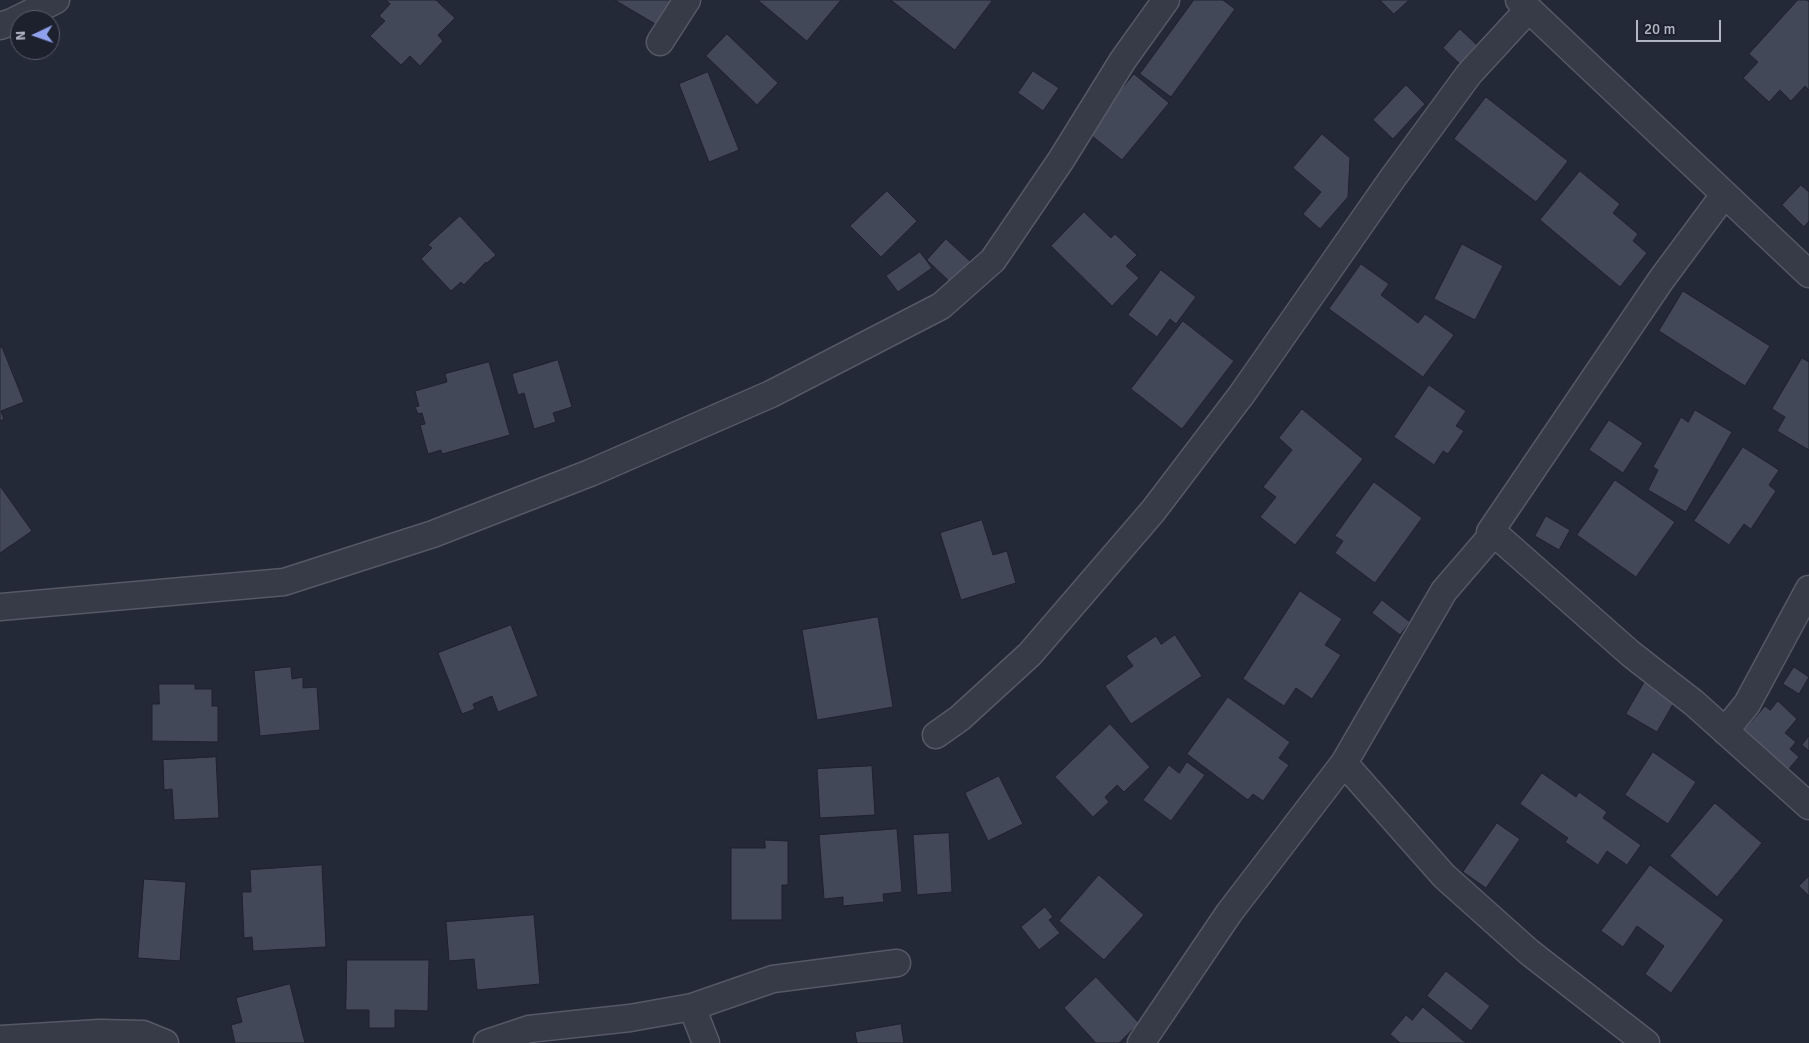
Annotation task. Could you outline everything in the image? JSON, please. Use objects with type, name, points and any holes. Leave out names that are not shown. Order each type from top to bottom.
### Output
[{"type":"street","points":[[0,26],[56,0]]},
{"type":"street","points":[[660,42],[687,0]]},
{"type":"street","points":[[0,607],[284,582],[433,534],[590,473],[771,394],[941,306],[993,260],[1061,160],[1123,60],[1166,0]]},
{"type":"street","points":[[936,736],[960,718],[1030,654],[1153,511],[1242,394],[1392,179],[1469,74],[1524,5],[1809,274]]},
{"type":"street","points":[[1724,195],[1661,280],[1490,532],[1494,533],[1631,654],[1694,703],[1809,806]]},
{"type":"street","points":[[1140,1043],[1229,913],[1344,763],[1444,591],[1494,533]]},
{"type":"street","points":[[1725,732],[1746,704],[1809,589]]},
{"type":"street","points":[[1344,763],[1444,876],[1529,952],[1646,1043]]},
{"type":"street","points":[[487,1043],[529,1029],[630,1018],[692,1007],[773,979],[896,963]]},
{"type":"street","points":[[692,1007],[706,1043]]},
{"type":"street","points":[[0,1038],[100,1032],[143,1034],[165,1043]]},
{"type":"building","points":[[386,0],[436,0],[455,18],[438,35],[443,41],[420,66],[410,56],[401,65],[370,36],[385,21],[379,16],[390,4]]},
{"type":"building","points":[[615,0],[678,0],[664,29]]},
{"type":"building","points":[[758,0],[841,0],[807,41]]},
{"type":"building","points":[[891,0],[991,0],[992,1],[955,50]]},
{"type":"building","points":[[1194,0],[1223,0],[1235,9],[1171,97],[1140,74]]},
{"type":"building","points":[[1380,0],[1409,0],[1394,14]]},
{"type":"building","points":[[1798,0],[1807,0],[1809,2],[1809,90],[1805,86],[1791,101],[1780,90],[1769,102],[1743,78],[1758,62],[1749,54]]},
{"type":"building","points":[[1460,29],[1477,45],[1460,64],[1443,48]]},
{"type":"building","points":[[727,34],[778,83],[757,105],[706,56]]},
{"type":"building","points":[[1033,71],[1059,88],[1043,111],[1018,93]]},
{"type":"building","points":[[708,72],[739,150],[709,162],[679,84]]},
{"type":"building","points":[[1134,74],[1169,103],[1122,160],[1087,132]]},
{"type":"building","points":[[1406,85],[1425,104],[1393,139],[1373,120]]},
{"type":"building","points":[[1486,97],[1568,161],[1536,202],[1454,139]]},
{"type":"building","points":[[1322,134],[1350,158],[1348,197],[1320,229],[1303,214],[1321,192],[1293,168]]},
{"type":"building","points":[[1580,171],[1620,204],[1613,213],[1638,234],[1633,241],[1647,253],[1620,287],[1540,220]]},
{"type":"building","points":[[1801,185],[1809,192],[1809,221],[1804,227],[1782,205]]},
{"type":"building","points":[[887,191],[917,221],[881,257],[850,226]]},
{"type":"building","points":[[1084,212],[1111,238],[1115,234],[1137,255],[1126,266],[1139,278],[1112,306],[1051,246]]},
{"type":"building","points":[[460,216],[496,255],[486,262],[464,285],[461,282],[451,291],[421,259],[432,248],[428,245]]},
{"type":"building","points":[[946,239],[972,263],[952,284],[927,260]]},
{"type":"building","points":[[1462,244],[1503,266],[1475,320],[1434,299]]},
{"type":"building","points":[[920,252],[932,268],[898,292],[886,276]]},
{"type":"building","points":[[1361,264],[1389,284],[1381,295],[1418,323],[1425,314],[1454,335],[1423,377],[1329,309]]},
{"type":"building","points":[[1161,270],[1196,297],[1176,324],[1170,319],[1157,337],[1128,315]]},
{"type":"building","points":[[1683,291],[1770,346],[1745,386],[1659,331]]},
{"type":"building","points":[[1183,321],[1234,361],[1182,429],[1131,389]]},
{"type":"building","points":[[2,347],[24,402],[1,411],[4,419],[0,421],[0,348]]},
{"type":"building","points":[[1802,358],[1809,362],[1809,450],[1777,431],[1785,417],[1772,409]]},
{"type":"building","points":[[558,360],[572,407],[553,413],[556,422],[534,429],[524,393],[518,395],[512,374]]},
{"type":"building","points":[[489,362],[510,435],[442,454],[441,450],[428,454],[420,425],[425,424],[422,413],[418,414],[415,407],[419,406],[415,391],[447,382],[445,374]]},
{"type":"building","points":[[1429,385],[1466,411],[1456,426],[1464,431],[1448,454],[1443,451],[1434,465],[1394,437]]},
{"type":"building","points":[[1302,409],[1363,459],[1295,545],[1260,517],[1276,497],[1263,487],[1292,450],[1279,438]]},
{"type":"building","points":[[1695,410],[1732,432],[1686,512],[1648,490],[1658,470],[1653,467],[1681,417],[1688,422]]},
{"type":"building","points":[[1609,420],[1643,443],[1623,473],[1589,450]]},
{"type":"building","points":[[1743,447],[1779,470],[1769,485],[1776,491],[1751,529],[1744,524],[1729,545],[1694,521]]},
{"type":"building","points":[[1615,480],[1675,522],[1636,577],[1577,535]]},
{"type":"building","points":[[1374,482],[1422,518],[1375,583],[1335,553],[1343,541],[1335,536]]},
{"type":"building","points":[[0,486],[32,531],[0,553]]},
{"type":"building","points":[[1546,516],[1570,530],[1559,550],[1535,536]]},
{"type":"building","points":[[982,520],[993,555],[1007,551],[1016,583],[961,600],[940,533]]},
{"type":"building","points":[[1300,591],[1342,619],[1325,645],[1341,655],[1312,699],[1296,688],[1284,706],[1243,679]]},
{"type":"building","points":[[1382,600],[1410,622],[1400,635],[1372,613]]},
{"type":"building","points":[[878,617],[893,707],[817,720],[802,630]]},
{"type":"building","points":[[511,625],[538,696],[498,712],[492,696],[473,704],[475,709],[462,714],[438,653]]},
{"type":"building","points":[[1175,635],[1202,676],[1131,724],[1105,686],[1133,666],[1126,656],[1156,636],[1161,644]]},
{"type":"building","points":[[291,667],[292,679],[303,677],[303,688],[317,687],[320,730],[260,736],[254,671]]},
{"type":"building","points":[[1794,667],[1809,677],[1799,694],[1783,684]]},
{"type":"building","points":[[1645,681],[1676,699],[1657,732],[1626,714]]},
{"type":"building","points":[[159,684],[195,684],[195,689],[212,689],[212,706],[218,706],[218,742],[152,741],[152,704],[159,704]]},
{"type":"building","points":[[1228,697],[1290,742],[1279,758],[1289,765],[1263,801],[1253,794],[1248,800],[1187,754]]},
{"type":"building","points":[[1778,701],[1797,719],[1785,733],[1796,742],[1790,749],[1799,757],[1787,771],[1742,732],[1765,706],[1770,710]]},
{"type":"building","points":[[1110,724],[1150,767],[1124,792],[1117,785],[1105,797],[1109,802],[1093,817],[1055,777]]},
{"type":"building","points":[[1809,736],[1809,751],[1802,745]]},
{"type":"building","points":[[1653,752],[1696,782],[1668,824],[1625,795]]},
{"type":"building","points":[[216,757],[219,818],[174,820],[172,789],[164,790],[163,760]]},
{"type":"building","points":[[1187,762],[1205,775],[1171,821],[1143,800],[1169,765],[1179,773]]},
{"type":"building","points":[[872,766],[875,815],[820,818],[817,769]]},
{"type":"building","points":[[1542,773],[1576,797],[1579,792],[1607,812],[1603,818],[1641,845],[1627,865],[1607,851],[1598,865],[1565,842],[1568,838],[1520,804]]},
{"type":"building","points":[[999,776],[1023,824],[988,841],[965,793]]},
{"type":"building","points":[[1715,803],[1762,843],[1717,897],[1670,856]]},
{"type":"building","points":[[1497,823],[1520,839],[1486,888],[1463,872]]},
{"type":"building","points":[[897,829],[902,892],[883,894],[884,902],[843,906],[843,897],[824,899],[819,835]]},
{"type":"building","points":[[949,833],[952,892],[917,895],[913,835]]},
{"type":"building","points":[[765,840],[788,841],[788,885],[782,885],[782,920],[731,920],[731,848],[765,848]]},
{"type":"building","points":[[322,865],[326,947],[253,951],[252,937],[244,938],[242,892],[251,892],[250,870]]},
{"type":"building","points":[[1650,865],[1724,920],[1671,993],[1645,974],[1664,946],[1637,926],[1623,947],[1601,931]]},
{"type":"building","points":[[1099,875],[1144,915],[1104,960],[1059,921]]},
{"type":"building","points":[[1809,876],[1809,896],[1799,886]]},
{"type":"building","points":[[144,879],[186,882],[180,961],[138,958]]},
{"type":"building","points":[[1045,907],[1053,917],[1049,920],[1060,933],[1039,950],[1021,927]]},
{"type":"building","points":[[534,915],[540,984],[477,990],[474,959],[449,961],[446,922]]},
{"type":"building","points":[[347,960],[429,960],[428,1011],[395,1010],[395,1028],[369,1028],[369,1010],[346,1010]]},
{"type":"building","points":[[1446,971],[1490,1006],[1471,1031],[1427,996]]},
{"type":"building","points":[[1096,977],[1139,1023],[1119,1043],[1096,1043],[1064,1008]]},
{"type":"building","points":[[290,984],[305,1043],[235,1043],[231,1025],[242,1022],[236,998]]},
{"type":"building","points":[[1423,1007],[1466,1043],[1400,1043],[1390,1034],[1406,1015],[1412,1020]]},
{"type":"building","points":[[901,1024],[904,1043],[857,1043],[855,1032]]}]
